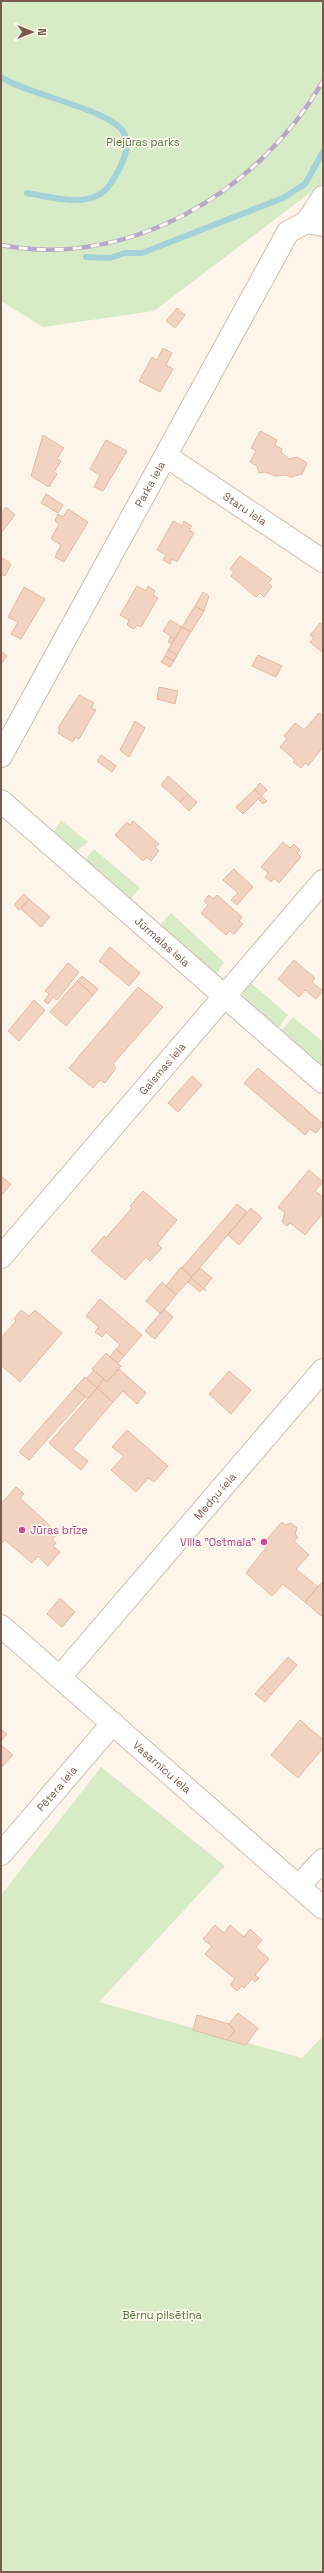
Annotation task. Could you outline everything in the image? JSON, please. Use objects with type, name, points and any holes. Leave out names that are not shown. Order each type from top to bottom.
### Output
[{"type":"street","name":"Parka iela","points":[[1,756],[288,232],[315,223],[323,197]]},
{"type":"street","name":"Staru iela","points":[[166,456],[323,561]]},
{"type":"street","name":"Jūrmalas iela","points":[[1,801],[323,1082]]},
{"type":"street","name":"Gaismas iela","points":[[1,1257],[323,881]]},
{"type":"street","name":"Medņu iela","points":[[60,1677],[323,1370]]},
{"type":"street","name":"Vasarnīcu iela","points":[[2,1629],[113,1723],[323,1908]]},
{"type":"street","name":"Pētera iela","points":[[1,1854],[113,1723]]},
{"type":"street","points":[[299,1886],[323,1860]]},
{"type":"green space","name":"Piejūras parks","points":[[1,1],[323,1],[323,183],[154,311],[43,327],[1,301]]},
{"type":"green space","points":[[61,820],[88,842],[73,854],[53,833]]},
{"type":"green space","points":[[94,849],[140,888],[129,901],[83,862]]},
{"type":"green space","points":[[171,913],[224,962],[216,975],[158,927]]},
{"type":"green space","points":[[250,982],[288,1015],[278,1028],[273,1029],[254,1013],[245,1001],[243,995]]},
{"type":"green space","points":[[293,1017],[323,1042],[323,1070],[279,1033]]},
{"type":"green space","name":"Bērnu pilsētiņa","points":[[101,1767],[225,1866],[99,2002],[302,2058],[323,2036],[323,2572],[1,2572],[1,1895]]},
{"type":"building","points":[[177,308],[185,315],[175,328],[166,321]]},
{"type":"building","points":[[163,348],[172,353],[166,365],[173,369],[160,392],[139,381],[152,357],[157,360]]},
{"type":"building","points":[[260,431],[277,440],[275,445],[282,449],[281,452],[289,459],[297,457],[307,463],[302,474],[291,477],[286,475],[275,476],[265,472],[259,473],[257,466],[250,462],[256,451],[251,448]]},
{"type":"building","points":[[43,435],[64,448],[57,459],[61,461],[54,472],[57,474],[49,487],[31,476]]},
{"type":"building","points":[[106,440],[127,451],[103,491],[94,487],[100,475],[90,469]]},
{"type":"building","points":[[46,494],[63,505],[58,513],[41,503]]},
{"type":"building","points":[[6,507],[15,515],[1,533],[1,514]]},
{"type":"building","points":[[68,509],[88,522],[64,562],[55,557],[61,545],[51,539],[59,524],[55,521],[58,514],[63,517]]},
{"type":"building","points":[[173,521],[182,526],[184,521],[192,526],[189,530],[194,533],[177,562],[172,559],[170,564],[163,560],[166,555],[157,550]]},
{"type":"building","points":[[240,556],[272,579],[268,583],[272,586],[264,597],[260,593],[256,597],[231,576],[234,572],[230,569]]},
{"type":"building","points":[[1,557],[11,564],[5,576],[1,574]]},
{"type":"building","points":[[137,586],[146,591],[148,586],[155,591],[153,595],[158,598],[141,627],[137,625],[134,629],[127,625],[129,620],[120,615]]},
{"type":"building","points":[[24,587],[45,599],[21,639],[11,634],[18,622],[8,617]]},
{"type":"building","points":[[203,592],[209,596],[204,611],[195,606]]},
{"type":"building","points":[[195,606],[204,611],[191,632],[182,627]]},
{"type":"building","points":[[170,620],[182,627],[175,639],[163,631]]},
{"type":"building","points":[[320,623],[323,625],[323,653],[310,642],[314,638],[310,635]]},
{"type":"building","points":[[182,627],[191,632],[177,655],[168,650]]},
{"type":"building","points":[[171,636],[175,639],[172,644],[168,642]]},
{"type":"building","points":[[168,650],[177,655],[174,661],[165,656]]},
{"type":"building","points":[[1,651],[7,656],[1,664]]},
{"type":"building","points":[[258,655],[282,666],[276,677],[252,666]]},
{"type":"building","points":[[165,656],[174,661],[170,667],[161,662]]},
{"type":"building","points":[[159,687],[178,691],[175,704],[157,699]]},
{"type":"building","points":[[79,695],[94,703],[91,708],[96,710],[79,739],[75,737],[73,742],[58,733],[60,729],[58,728]]},
{"type":"building","points":[[319,713],[323,716],[323,747],[308,766],[305,763],[301,768],[293,762],[295,760],[280,747],[287,739],[284,736],[295,723],[304,730]]},
{"type":"building","points":[[135,721],[145,728],[129,757],[120,750]]},
{"type":"building","points":[[101,755],[116,766],[112,772],[97,761]]},
{"type":"building","points":[[168,776],[188,794],[180,802],[161,785]]},
{"type":"building","points":[[260,783],[267,790],[261,796],[255,789]]},
{"type":"building","points":[[255,789],[261,796],[243,814],[236,807]]},
{"type":"building","points":[[188,794],[197,802],[189,811],[180,802]]},
{"type":"building","points":[[261,796],[267,801],[263,804],[258,799]]},
{"type":"building","points":[[133,821],[159,844],[155,847],[159,851],[151,861],[147,857],[143,861],[115,835],[127,822],[130,825]]},
{"type":"building","points":[[283,842],[290,848],[294,844],[300,850],[297,853],[301,857],[279,883],[274,878],[271,882],[265,877],[268,873],[261,867]]},
{"type":"building","points":[[234,869],[253,887],[237,905],[231,900],[238,893],[223,880]]},
{"type":"building","points":[[24,894],[29,899],[19,910],[14,905]]},
{"type":"building","points":[[209,895],[213,899],[217,895],[242,917],[239,921],[243,924],[234,934],[230,931],[226,935],[201,913],[208,905],[204,901]]},
{"type":"building","points":[[29,899],[50,917],[41,927],[21,909]]},
{"type":"building","points":[[110,947],[140,973],[129,986],[99,961]]},
{"type":"building","points":[[294,960],[315,978],[312,982],[323,991],[316,999],[305,990],[299,997],[278,979]]},
{"type":"building","points":[[68,963],[79,972],[57,1000],[53,997],[48,1004],[44,1001],[49,994],[45,991]]},
{"type":"building","points":[[82,976],[98,989],[93,995],[77,981]]},
{"type":"building","points":[[77,981],[93,995],[66,1026],[50,1012]]},
{"type":"building","points":[[138,987],[163,1007],[113,1064],[116,1068],[105,1083],[100,1080],[93,1088],[69,1068]]},
{"type":"building","points":[[34,1000],[45,1010],[19,1041],[8,1031]]},
{"type":"building","points":[[258,1068],[323,1124],[316,1133],[310,1129],[305,1135],[244,1083]]},
{"type":"building","points":[[192,1076],[202,1085],[178,1112],[168,1103]]},
{"type":"building","points":[[309,1170],[323,1182],[315,1191],[323,1197],[323,1213],[305,1235],[290,1223],[287,1226],[282,1222],[285,1213],[278,1207]]},
{"type":"building","points":[[1,1176],[11,1184],[1,1196]]},
{"type":"building","points":[[143,1191],[177,1220],[157,1244],[162,1248],[150,1261],[146,1257],[125,1280],[91,1251],[104,1236],[106,1238],[132,1208],[130,1206]]},
{"type":"building","points":[[237,1204],[247,1212],[192,1277],[182,1268]]},
{"type":"building","points":[[251,1208],[262,1218],[239,1245],[228,1235]]},
{"type":"building","points":[[181,1267],[192,1277],[176,1295],[166,1286]]},
{"type":"building","points":[[200,1268],[212,1278],[204,1288],[206,1291],[191,1278]]},
{"type":"building","points":[[191,1278],[203,1288],[200,1292],[188,1282]]},
{"type":"building","points":[[162,1282],[176,1295],[161,1314],[146,1301]]},
{"type":"building","points":[[100,1299],[142,1335],[124,1356],[116,1349],[120,1345],[106,1332],[102,1337],[95,1332],[99,1327],[86,1316]]},
{"type":"building","points":[[164,1309],[173,1317],[155,1339],[145,1331]]},
{"type":"building","points":[[21,1310],[29,1316],[35,1310],[62,1333],[20,1382],[1,1365],[1,1338],[16,1321],[14,1319]]},
{"type":"building","points":[[116,1349],[124,1356],[118,1363],[110,1357]]},
{"type":"building","points":[[106,1353],[121,1366],[107,1382],[92,1369]]},
{"type":"building","points":[[119,1369],[146,1393],[137,1404],[123,1391],[113,1402],[97,1388],[104,1379],[107,1382]]},
{"type":"building","points":[[94,1370],[104,1379],[97,1388],[87,1378]]},
{"type":"building","points":[[229,1371],[251,1390],[231,1414],[209,1394]]},
{"type":"building","points":[[85,1377],[97,1388],[88,1399],[75,1388]]},
{"type":"building","points":[[75,1388],[85,1397],[29,1460],[19,1452]]},
{"type":"building","points":[[97,1388],[113,1402],[73,1449],[88,1461],[81,1470],[49,1443]]},
{"type":"building","points":[[127,1430],[168,1466],[154,1482],[148,1478],[136,1492],[111,1470],[124,1456],[112,1447]]},
{"type":"building","points":[[16,1487],[24,1494],[20,1498],[58,1533],[52,1540],[56,1543],[53,1546],[60,1552],[48,1566],[38,1556],[32,1563],[5,1540],[1,1544],[1,1504]]},
{"type":"building","points":[[282,1522],[285,1525],[291,1523],[297,1528],[295,1534],[298,1537],[294,1541],[309,1555],[296,1569],[318,1587],[305,1602],[283,1584],[272,1596],[246,1573],[268,1545],[264,1542]]},
{"type":"building","points":[[323,1581],[323,1613],[321,1616],[305,1602]]},
{"type":"building","points":[[60,1598],[75,1612],[62,1627],[47,1614]]},
{"type":"building","points":[[288,1657],[297,1665],[271,1695],[262,1686]]},
{"type":"building","points":[[262,1686],[271,1695],[265,1702],[255,1694]]},
{"type":"building","points":[[300,1720],[323,1740],[323,1748],[298,1778],[271,1755]]},
{"type":"building","points":[[1,1729],[7,1734],[1,1741]]},
{"type":"building","points":[[1,1745],[13,1755],[1,1768]]},
{"type":"building","points":[[215,1925],[224,1933],[230,1925],[244,1937],[250,1929],[262,1940],[256,1947],[269,1959],[255,1975],[259,1978],[255,1982],[252,1979],[244,1988],[242,1986],[237,1991],[230,1985],[235,1979],[205,1954],[212,1946],[203,1939]]},
{"type":"building","points":[[238,2013],[258,2028],[246,2045],[227,2040],[235,2031],[229,2024]]},
{"type":"building","points":[[197,2015],[229,2024],[235,2031],[227,2040],[193,2030]]},
{"type":"waterway","points":[[1,77],[13,84],[89,110],[118,126],[125,135],[126,147],[123,160],[111,183],[104,192],[84,200],[61,199],[27,193]]},
{"type":"waterway","points":[[86,257],[110,258],[125,253],[142,253],[283,198],[305,184],[323,152]]},
{"type":"railway","points":[[1,245],[49,250],[96,245],[143,233],[186,214],[227,188],[264,157],[296,121],[323,81]]},
{"type":"place","name":"Jūras brīze","points":[[22,1530]]},
{"type":"place","name":"Villa \"Ostmala\"","points":[[264,1542]]}]
